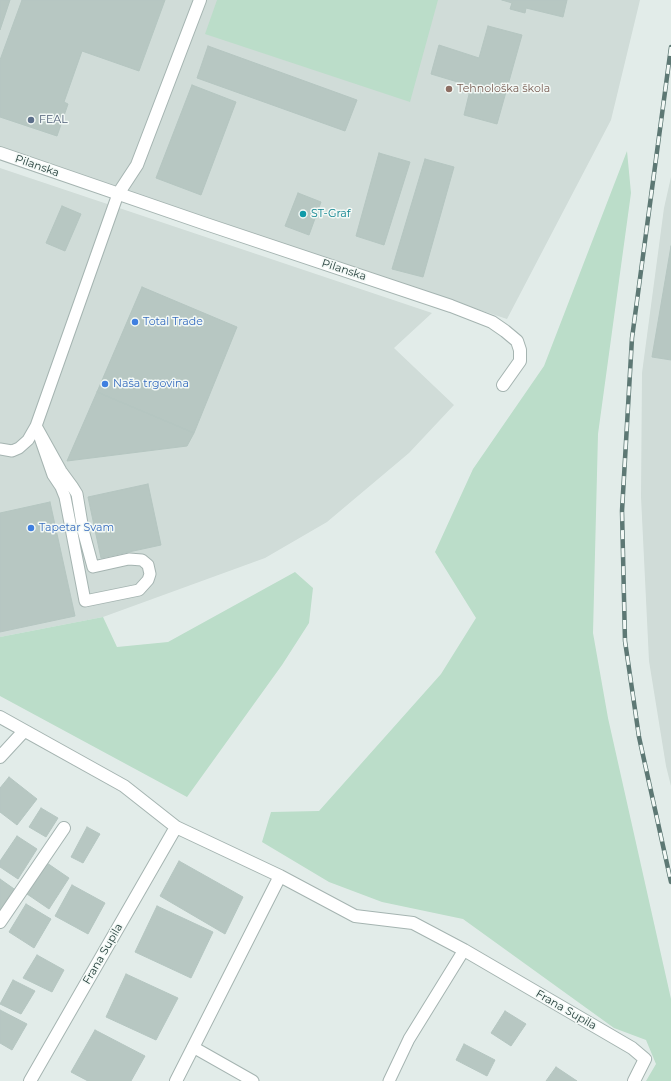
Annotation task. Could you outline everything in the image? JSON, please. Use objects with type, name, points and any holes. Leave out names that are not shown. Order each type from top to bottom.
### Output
[{"type":"street","points":[[118,194],[137,164],[200,0]]},
{"type":"street","name":"Pilanska","points":[[0,153],[445,304],[492,322],[505,331],[516,342],[520,350],[520,361],[503,385]]},
{"type":"street","name":"Frana Supila","points":[[0,717],[124,786],[176,827],[280,876],[355,916],[413,923],[464,950],[632,1048],[645,1059],[634,1081]]},
{"type":"street","points":[[0,757],[24,731]]},
{"type":"street","name":"Frana Supila","points":[[30,1081],[176,827]]},
{"type":"street","points":[[0,922],[64,828]]},
{"type":"street","points":[[176,1081],[280,876]]},
{"type":"lane","points":[[0,449],[12,451],[20,448],[28,440],[36,426],[118,194]]},
{"type":"lane","points":[[36,426],[61,471],[77,494],[83,530],[93,567],[129,559],[142,560],[148,565],[150,574],[148,580],[139,590],[85,601],[65,497],[53,475],[36,426]]},
{"type":"lane","points":[[389,1081],[408,1039],[464,950]]},
{"type":"lane","points":[[193,1047],[253,1081]]},
{"type":"shaded area","points":[[0,0],[640,0],[611,120],[507,319],[191,214],[0,147]]},
{"type":"shaded area","points":[[0,168],[432,313],[394,348],[454,405],[409,453],[327,522],[265,558],[103,617],[0,637]]},
{"type":"shaded area","points":[[671,177],[671,786],[666,766],[649,661],[641,497],[642,373],[664,208]]},
{"type":"green space","points":[[217,0],[438,0],[410,102],[205,34]]},
{"type":"green space","points":[[627,151],[631,193],[598,434],[593,633],[608,718],[671,999],[671,1081],[646,1081],[656,1064],[646,1040],[614,1028],[463,919],[382,902],[329,882],[262,842],[271,812],[319,811],[441,674],[476,618],[435,552],[473,469],[544,366]]},
{"type":"green space","points":[[295,572],[313,588],[309,623],[282,665],[187,797],[0,696],[0,637],[103,617],[117,647],[168,642]]},
{"type":"building","points":[[0,0],[10,0],[0,30]]},
{"type":"building","points":[[22,0],[165,0],[139,71],[82,51],[64,102],[68,104],[57,136],[0,117],[0,60]]},
{"type":"building","points":[[502,0],[567,0],[563,17],[526,8],[525,13],[510,9],[512,3]]},
{"type":"building","points":[[488,26],[522,35],[497,124],[464,115],[471,86],[431,74],[439,45],[479,58]]},
{"type":"building","points":[[208,46],[357,100],[345,131],[197,78]]},
{"type":"building","points":[[192,85],[236,102],[201,195],[156,178]]},
{"type":"building","points":[[379,153],[410,162],[384,245],[356,236]]},
{"type":"building","points":[[425,159],[454,167],[423,277],[392,269]]},
{"type":"building","name":"ST-Graf","points":[[298,193],[321,202],[309,235],[285,226]]},
{"type":"building","points":[[62,206],[81,214],[65,251],[46,243]]},
{"type":"building","points":[[671,246],[671,360],[652,357]]},
{"type":"building","points":[[142,287],[237,327],[194,433],[97,392]]},
{"type":"building","points":[[97,392],[194,433],[187,446],[67,461]]},
{"type":"building","points":[[148,484],[161,545],[101,558],[88,497]]},
{"type":"building","points":[[50,502],[75,616],[0,632],[0,513]]},
{"type":"building","points":[[9,777],[37,799],[17,825],[0,812],[0,788]]},
{"type":"building","points":[[41,808],[58,818],[46,837],[29,827]]},
{"type":"building","points":[[87,827],[100,834],[83,863],[71,857]]},
{"type":"building","points":[[17,836],[37,849],[18,879],[0,867],[0,861]]},
{"type":"building","points":[[179,861],[243,897],[225,934],[160,896]]},
{"type":"building","points":[[47,863],[69,878],[49,909],[27,894]]},
{"type":"building","points":[[0,879],[17,891],[0,914]]},
{"type":"building","points":[[72,885],[105,903],[88,934],[55,916]]},
{"type":"building","points":[[26,904],[51,919],[34,948],[9,932]]},
{"type":"building","points":[[157,906],[213,932],[191,978],[135,952]]},
{"type":"building","points":[[37,955],[64,970],[52,992],[23,978]]},
{"type":"building","points":[[126,974],[178,998],[156,1040],[106,1017]]},
{"type":"building","points":[[13,980],[35,991],[21,1014],[0,1004]]},
{"type":"building","points":[[0,1010],[27,1024],[12,1050],[0,1043]]},
{"type":"building","points":[[505,1011],[526,1024],[511,1046],[491,1033]]},
{"type":"building","points":[[95,1030],[145,1056],[131,1081],[88,1081],[71,1072]]},
{"type":"building","points":[[464,1044],[495,1060],[487,1076],[456,1060]]},
{"type":"building","points":[[556,1067],[577,1081],[546,1081]]},
{"type":"railway","points":[[671,47],[632,338],[622,511],[625,641],[639,737],[671,882]]},
{"type":"place","name":"Tehnološka škola","points":[[449,89]]},
{"type":"place","name":"FEAL","points":[[31,120]]},
{"type":"place","name":"ST-Graf","points":[[303,214]]},
{"type":"place","name":"Total Trade","points":[[135,322]]},
{"type":"place","name":"Naša trgovina","points":[[105,384]]},
{"type":"place","name":"Tapetar Svam","points":[[31,528]]}]
